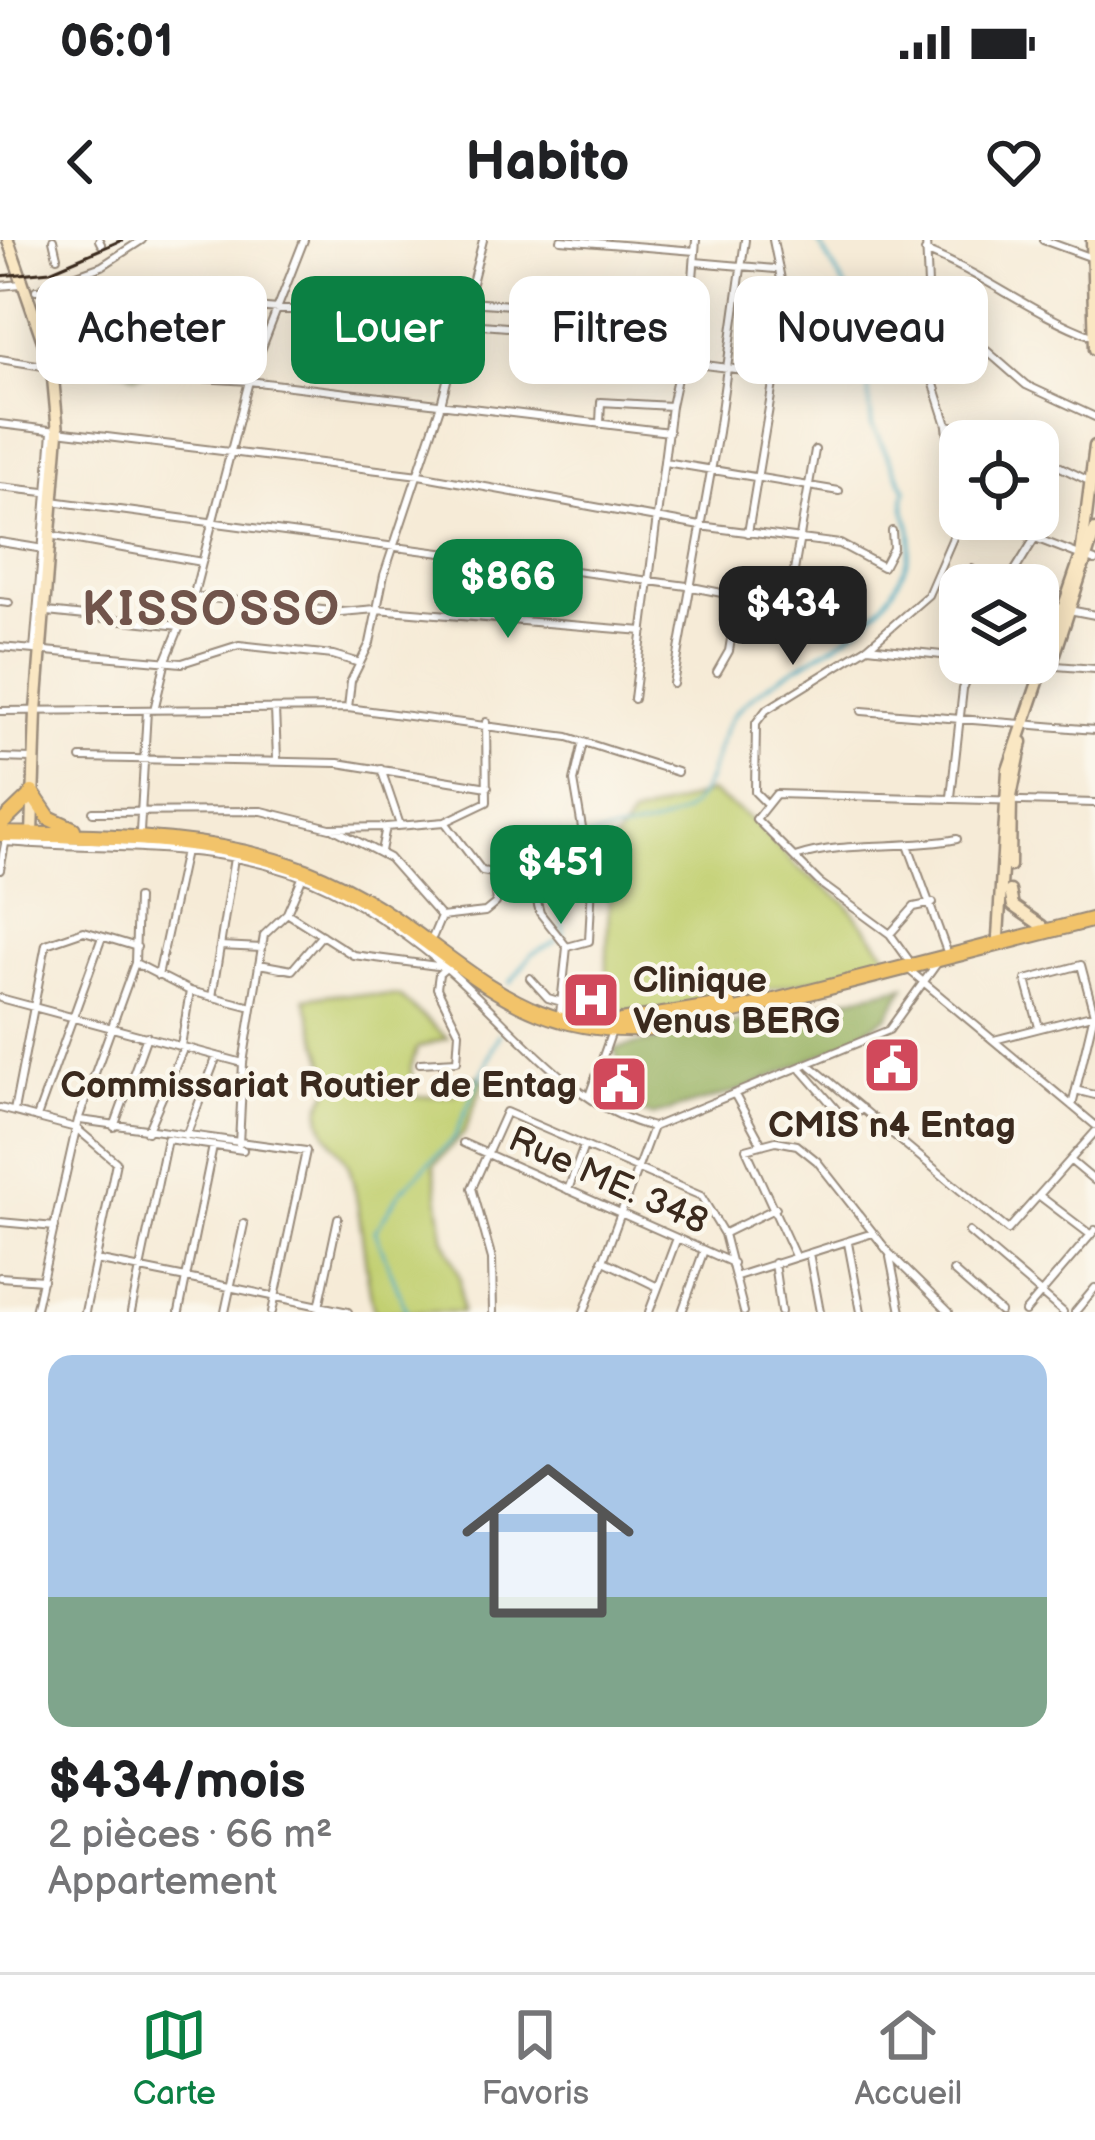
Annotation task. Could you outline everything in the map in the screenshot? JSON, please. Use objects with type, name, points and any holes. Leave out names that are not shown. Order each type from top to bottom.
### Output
[{"type":"highway","points":[[2,832],[31,792],[49,818],[73,829]]},
{"type":"highway","points":[[28,831],[194,843],[282,862],[365,899],[449,964],[525,1010],[612,1031],[681,1025],[1095,916]]},
{"type":"highway","points":[[2,832],[140,832],[239,843],[304,862],[364,890],[517,997],[623,1022],[667,1017],[908,964]]},
{"type":"highway","points":[[999,940],[1095,916]]},
{"type":"main road","points":[[8,240],[36,312]]},
{"type":"main road","points":[[1092,240],[1095,349]]},
{"type":"main road","points":[[28,831],[55,431],[53,384]]},
{"type":"main road","points":[[1089,559],[1095,446]]},
{"type":"main road","points":[[1059,633],[1089,559],[1095,530]]},
{"type":"main road","points":[[999,940],[1007,797],[1040,684]]},
{"type":"main road","points":[[1007,797],[1010,898],[1042,926]]},
{"type":"street","points":[[53,240],[57,257]]},
{"type":"street","points":[[29,288],[102,266],[142,240]]},
{"type":"street","points":[[267,336],[304,240]]},
{"type":"street","points":[[474,276],[483,240]]},
{"type":"street","points":[[561,240],[695,251]]},
{"type":"street","points":[[694,276],[696,240]]},
{"type":"street","points":[[674,684],[728,370],[745,240]]},
{"type":"street","points":[[773,240],[777,276]]},
{"type":"street","points":[[926,240],[926,276]]},
{"type":"street","points":[[1042,240],[1093,259]]},
{"type":"street","points":[[925,251],[984,276],[1044,317],[1095,337]]},
{"type":"street","points":[[695,262],[775,269]]},
{"type":"street","points":[[0,265],[17,267]]},
{"type":"street","points":[[0,286],[291,307]]},
{"type":"street","points":[[988,352],[1026,385],[1095,417]]},
{"type":"street","points":[[0,359],[36,365]]},
{"type":"street","points":[[710,367],[734,371]]},
{"type":"street","points":[[267,383],[669,432]]},
{"type":"street","points":[[140,832],[142,757],[150,710],[193,596],[248,384]]},
{"type":"street","points":[[348,709],[351,681],[370,643],[376,609],[446,384]]},
{"type":"street","points":[[634,699],[676,384]]},
{"type":"street","points":[[748,533],[773,384]]},
{"type":"street","points":[[934,384],[945,420]]},
{"type":"street","points":[[600,423],[601,402],[671,406]]},
{"type":"street","points":[[0,424],[418,476],[700,526],[840,544],[883,567],[892,548],[892,531]]},
{"type":"street","points":[[782,602],[799,541],[815,450]]},
{"type":"street","points":[[664,462],[839,491]]},
{"type":"street","points":[[1059,466],[1094,484]]},
{"type":"street","points":[[0,487],[395,549],[646,585],[692,587],[831,615]]},
{"type":"street","points":[[37,650],[50,496]]},
{"type":"street","points":[[49,536],[202,562]]},
{"type":"street","points":[[765,802],[755,792],[756,723],[766,710],[868,647],[928,595],[952,540]]},
{"type":"street","points":[[1040,540],[1089,559]]},
{"type":"street","points":[[0,542],[44,549]]},
{"type":"street","points":[[193,596],[341,612],[376,609],[644,631]]},
{"type":"street","points":[[717,672],[729,651],[738,596]]},
{"type":"street","points":[[1059,609],[1095,615]]},
{"type":"street","points":[[43,612],[180,626]]},
{"type":"street","points":[[0,647],[194,661],[239,645],[333,655],[360,663]]},
{"type":"street","points":[[868,647],[939,654]]},
{"type":"street","points":[[1059,666],[1095,668]]},
{"type":"street","points":[[951,797],[959,717],[968,684]]},
{"type":"street","points":[[275,709],[277,760]]},
{"type":"street","points":[[0,711],[348,709],[486,722],[584,742],[676,772]]},
{"type":"street","points":[[862,711],[1095,730]]},
{"type":"street","points":[[330,828],[445,822],[481,810],[488,802],[486,722]]},
{"type":"street","points":[[582,828],[574,781],[584,742]]},
{"type":"street","points":[[0,758],[35,759]]},
{"type":"street","points":[[82,758],[277,760],[381,769],[488,787]]},
{"type":"street","points":[[381,769],[400,825]]},
{"type":"street","points":[[806,1068],[862,1108],[1008,1230],[1095,1129],[926,984],[890,934],[793,858],[756,819],[776,794],[1095,803]]},
{"type":"street","points":[[94,812],[262,812],[330,828],[380,851],[441,917]]},
{"type":"street","points":[[441,917],[485,912],[496,903],[497,885],[493,873],[482,871],[445,822]]},
{"type":"street","points":[[380,851],[386,827]]},
{"type":"street","points":[[0,870],[2,832],[184,850],[234,858],[302,878],[330,889],[449,964],[589,1096],[622,1119],[653,1126],[806,1068],[889,1030],[943,954],[933,902],[908,845]]},
{"type":"street","points":[[793,858],[825,847],[957,839]]},
{"type":"street","points":[[567,947],[589,941],[594,842]]},
{"type":"street","points":[[158,976],[184,850]]},
{"type":"street","points":[[212,997],[234,858]]},
{"type":"street","points":[[241,1147],[243,1063],[264,935],[287,913],[302,878]]},
{"type":"street","points":[[533,890],[540,913],[567,947],[561,1008]]},
{"type":"street","points":[[35,1312],[77,1124],[136,963],[136,898]]},
{"type":"street","points":[[890,934],[914,908],[933,902]]},
{"type":"street","points":[[287,913],[353,955],[449,964]]},
{"type":"street","points":[[433,936],[441,917]]},
{"type":"street","points":[[14,1111],[46,944],[84,931],[137,947]]},
{"type":"street","points":[[259,964],[292,970],[322,935]]},
{"type":"street","points":[[37,1117],[102,938]]},
{"type":"street","points":[[220,946],[262,948]]},
{"type":"street","points":[[136,963],[190,991],[250,1006]]},
{"type":"street","points":[[420,1063],[457,1061],[455,1016],[437,988],[449,964]]},
{"type":"street","points":[[1039,1028],[1026,980],[1081,965],[1094,1014],[1072,1106]]},
{"type":"street","points":[[530,978],[561,1008]]},
{"type":"street","points":[[147,1132],[182,1046],[190,991]]},
{"type":"street","points":[[0,998],[243,1063]]},
{"type":"street","points":[[994,1040],[1094,1014]]},
{"type":"street","points":[[589,1096],[612,1031]]},
{"type":"street","points":[[114,1126],[147,1036]]},
{"type":"street","points":[[186,1136],[217,1056]]},
{"type":"street","points":[[806,1068],[848,1123],[862,1108]]},
{"type":"street","points":[[1078,1091],[1095,1095]]},
{"type":"street","points":[[735,1095],[761,1143]]},
{"type":"street","points":[[0,1108],[241,1147]]},
{"type":"street","points":[[494,1312],[492,1258],[472,1188],[483,1153],[506,1112],[701,1196],[724,1234],[744,1312]]},
{"type":"street","points":[[77,1124],[116,1162],[85,1312]]},
{"type":"street","points":[[587,1311],[653,1126]]},
{"type":"street","points":[[131,1312],[167,1139],[306,1151],[272,1312]]},
{"type":"street","name":"Rue ME. 348","points":[[463,1143],[733,1262]]},
{"type":"street","points":[[795,1256],[746,1149],[761,1143],[796,1145],[817,1162],[890,1254],[939,1300],[945,1312]]},
{"type":"street","points":[[178,1312],[213,1146]]},
{"type":"street","points":[[568,1190],[584,1146]]},
{"type":"street","points":[[1071,1160],[1095,1181]]},
{"type":"street","points":[[1025,1312],[1093,1233],[1041,1196]]},
{"type":"street","points":[[724,1234],[776,1208]]},
{"type":"street","points":[[319,1309],[338,1219]]},
{"type":"street","points":[[0,1222],[55,1227]]},
{"type":"street","points":[[226,1312],[244,1224]]},
{"type":"street","points":[[969,1232],[1064,1312]]},
{"type":"street","points":[[737,1276],[873,1233]]},
{"type":"street","points":[[649,1312],[677,1238]]},
{"type":"street","points":[[848,1243],[860,1312]]},
{"type":"street","points":[[682,1312],[704,1250]]},
{"type":"street","points":[[809,1252],[820,1312]]},
{"type":"street","points":[[890,1254],[901,1312]]},
{"type":"street","points":[[96,1260],[348,1312]]},
{"type":"street","points":[[602,1260],[658,1287]]},
{"type":"street","points":[[774,1263],[782,1312]]},
{"type":"street","points":[[953,1270],[1000,1312]]},
{"type":"street","points":[[0,1277],[44,1280]]},
{"type":"street","points":[[1075,1312],[1095,1288]]},
{"type":"green space","points":[[710,792],[752,820],[797,867],[845,902],[894,963],[664,1011],[605,1011],[611,846],[632,817]]},
{"type":"green space","points":[[905,986],[888,1016],[838,1047],[745,1089],[652,1116],[606,1100],[635,1093],[636,1077],[622,1068],[614,1049]]},
{"type":"green space","points":[[399,996],[447,1038],[417,1048],[411,1067],[413,1097],[453,1095],[478,1076],[484,1081],[464,1133],[434,1165],[444,1237],[460,1278],[462,1312],[374,1312],[350,1170],[321,1120],[321,1106],[332,1085],[305,998]]},
{"type":"waterway","points":[[564,936],[562,914],[531,865],[568,843],[659,823],[691,807],[739,709],[776,679],[858,628],[891,593],[906,564],[911,540],[904,507],[906,490],[872,426],[865,356],[848,292],[817,240]]},
{"type":"waterway","points":[[510,983],[532,954],[557,941]]},
{"type":"waterway","points":[[407,1312],[375,1231],[400,1192],[454,1138],[499,1034]]},
{"type":"railway","points":[[0,276],[50,271],[122,240]]},
{"type":"place","name":"Clinique Venus BERG","points":[[591,1000]]},
{"type":"place","name":"CMIS n4 Entag","points":[[892,1065]]},
{"type":"place","name":"Commissariat Routier de Entag","points":[[619,1084]]},
{"type":"district","name":"KISSOSSO","points":[[212,608]]}]
